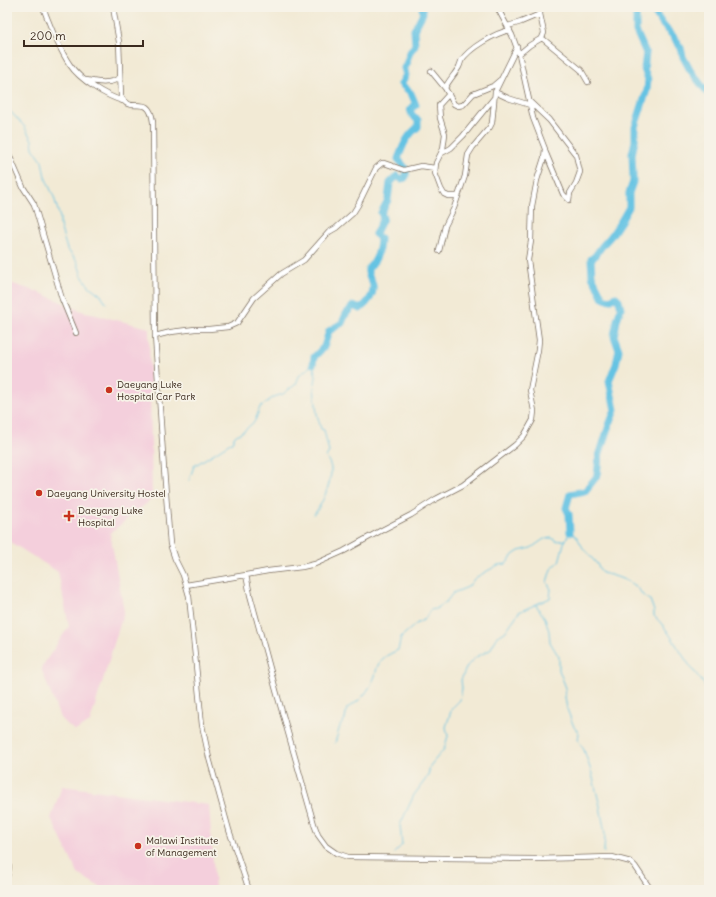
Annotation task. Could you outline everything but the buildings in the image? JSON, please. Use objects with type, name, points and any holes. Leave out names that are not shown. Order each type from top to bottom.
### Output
[{"type":"street","points":[[43,7],[54,34],[71,66],[85,80],[111,97],[130,105],[145,106],[150,110],[152,115],[155,336],[170,544],[186,585],[194,642],[202,725],[209,758],[229,830],[249,890]]},
{"type":"street","points":[[113,7],[119,42],[119,78],[120,91],[123,101]]},
{"type":"street","points":[[495,92],[508,98],[530,104],[549,120],[576,155],[580,172],[570,193],[569,200],[563,194],[535,124],[530,104],[519,54],[517,47],[509,28],[497,7]]},
{"type":"street","points":[[519,54],[542,38],[544,33],[540,14],[541,7]]},
{"type":"street","points":[[445,88],[459,68],[461,61],[475,48],[496,34],[540,14]]},
{"type":"street","points":[[542,38],[581,70],[588,82]]},
{"type":"street","points":[[439,251],[445,226],[465,176],[468,155],[470,150],[492,123],[495,92],[517,47]]},
{"type":"street","points":[[431,71],[445,88],[454,104],[458,106],[463,105],[473,94],[493,86],[501,79]]},
{"type":"street","points":[[85,80],[105,83],[114,82],[119,78]]},
{"type":"street","points":[[442,153],[445,134],[438,112],[439,105],[449,94]]},
{"type":"street","points":[[458,196],[448,196],[444,194],[438,182],[435,168],[438,157],[451,148],[463,136],[494,98]]},
{"type":"street","points":[[186,585],[315,564],[344,551],[411,515],[462,485],[515,445],[524,436],[533,420],[534,411],[530,390],[539,340],[528,260],[531,241],[532,206],[545,149]]},
{"type":"street","points":[[7,150],[23,187],[34,204],[62,299],[76,333]]},
{"type":"street","points":[[155,336],[177,331],[195,329],[209,330],[228,327],[237,323],[254,298],[281,274],[304,260],[329,232],[336,228],[353,213],[374,172],[382,163],[404,170],[421,166],[435,168]]},
{"type":"street","points":[[246,575],[273,680],[314,824],[322,841],[331,850],[342,856],[348,857],[381,858],[534,859],[612,857],[631,862],[651,890]]},
{"type":"street","points":[[7,857],[9,867],[7,877]]},
{"type":"shaded area","name":"Daeyang Luke Hospital","points":[[7,282],[41,293],[84,312],[149,328],[152,499],[110,533],[124,611],[90,722],[75,731],[60,718],[41,668],[69,626],[58,572],[7,540]]},
{"type":"shaded area","name":"Malawi Institute of Management","points":[[62,786],[209,805],[215,890],[105,890],[78,874],[51,818]]},
{"type":"waterway","points":[[313,364],[314,357],[324,347],[329,331],[342,323],[346,314],[353,306],[360,309],[369,300],[372,294],[373,286],[368,272],[379,249],[380,238],[375,234],[383,218],[381,213],[388,200],[390,183],[397,176],[401,179],[405,178],[406,170],[398,159],[403,146],[414,130],[418,127],[418,120],[412,115],[410,109],[416,105],[411,93],[401,84],[406,75],[404,68],[410,51],[415,45],[414,30],[423,13],[422,7]]},
{"type":"waterway","points":[[570,532],[569,514],[566,508],[570,494],[585,491],[597,476],[599,456],[615,410],[609,381],[616,364],[619,350],[614,336],[621,308],[619,300],[616,297],[610,300],[603,298],[592,276],[591,259],[611,236],[629,207],[629,193],[633,182],[632,154],[635,141],[635,127],[647,90],[648,79],[644,69],[646,53],[636,31],[636,15],[632,7]]},
{"type":"waterway","points":[[651,7],[681,48],[683,57],[690,70],[709,95]]},
{"type":"waterway","points":[[7,108],[24,126],[32,140],[33,148],[42,161],[45,177],[54,197],[60,218],[60,226],[67,249],[77,261],[82,276],[89,286],[102,296],[106,303]]},
{"type":"waterway","points":[[189,480],[194,466],[232,442],[235,436],[255,421],[260,407],[274,397],[283,394],[296,384],[299,376],[313,364],[316,377],[314,388],[317,414],[321,429],[324,430],[329,452],[326,457],[331,469],[330,480],[326,493],[314,514]]},
{"type":"waterway","points":[[394,853],[402,845],[400,825],[414,795],[428,776],[430,766],[444,749],[448,736],[446,727],[452,708],[460,700],[462,688],[461,680],[467,666],[476,657],[490,650],[498,636],[505,632],[519,612],[550,598],[551,589],[547,582],[551,569],[559,562],[564,543],[570,532],[577,537],[583,548],[597,564],[602,573],[627,581],[636,587],[644,597],[650,600],[654,611],[654,616],[669,633],[709,694]]},
{"type":"waterway","points":[[335,743],[340,726],[345,719],[347,708],[360,699],[367,691],[375,676],[379,663],[386,656],[398,650],[401,637],[416,624],[425,619],[430,610],[436,609],[446,602],[453,593],[468,587],[475,578],[498,565],[506,564],[513,555],[519,551],[531,548],[544,539],[552,538],[556,541],[566,540]]},
{"type":"waterway","points":[[536,605],[545,618],[549,631],[550,642],[559,657],[559,670],[566,688],[565,697],[567,709],[574,727],[579,733],[578,740],[584,750],[592,774],[605,834],[604,852]]},
{"type":"place","name":"Daeyang Luke Hospital Car Park","points":[[109,390]]},
{"type":"place","name":"Daeyang University Hostel","points":[[39,493]]},
{"type":"place","name":"Daeyang Luke Hospital","points":[[69,516]]},
{"type":"place","name":"Malawi Institute of Management","points":[[138,846]]}]
